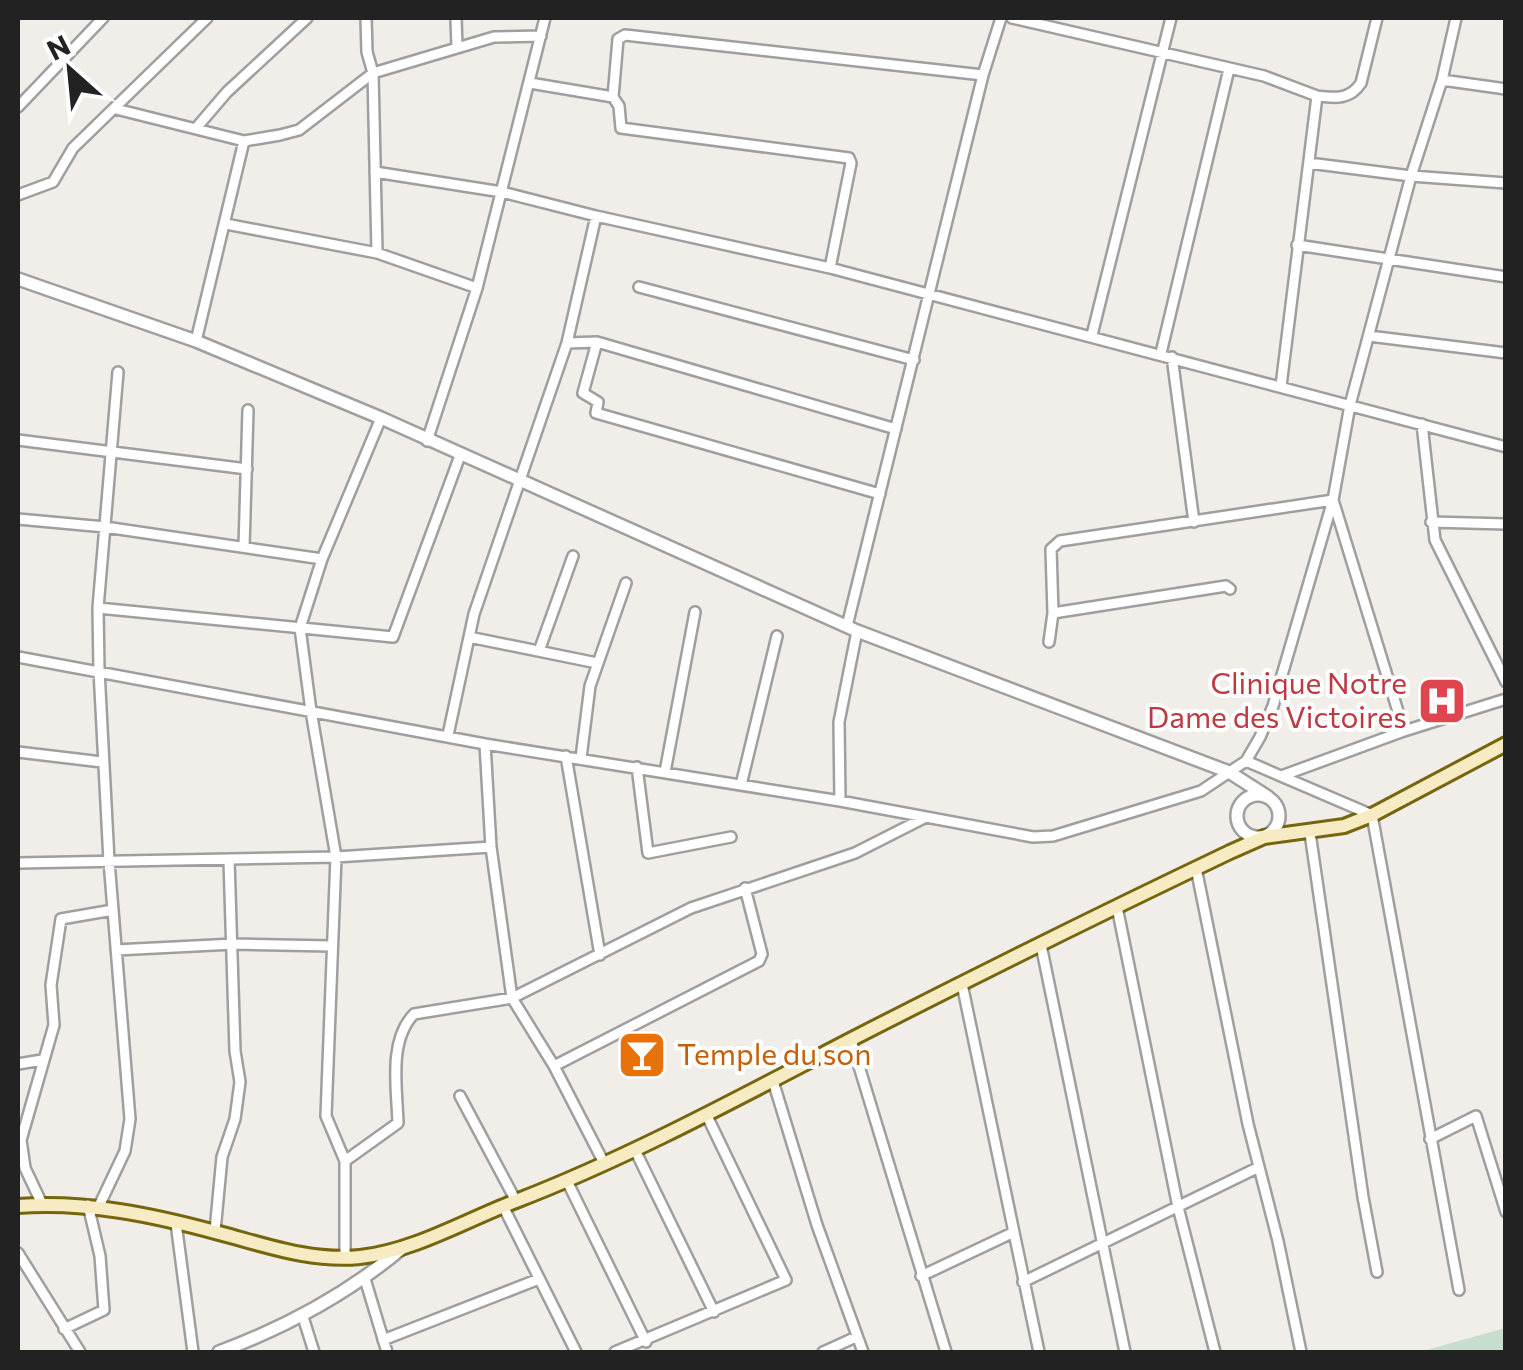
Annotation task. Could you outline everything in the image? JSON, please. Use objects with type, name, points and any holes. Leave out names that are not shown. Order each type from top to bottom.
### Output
[{"type":"main road","points":[[18,1206],[94,1206],[280,1250],[345,1258],[405,1246],[567,1181],[707,1116],[1196,868],[1264,837],[1310,833],[1372,815],[1506,744]]},
{"type":"street","points":[[18,108],[103,18]]},
{"type":"street","points":[[18,195],[53,182],[73,148],[207,18]]},
{"type":"street","points":[[197,128],[228,92],[306,18]]},
{"type":"street","points":[[366,18],[366,52],[373,73],[376,253]]},
{"type":"street","points":[[456,18],[458,48]]},
{"type":"street","points":[[427,440],[477,288],[545,18]]},
{"type":"street","points":[[840,801],[839,722],[852,628],[880,494],[983,75],[1001,18]]},
{"type":"street","points":[[1012,18],[1264,76],[1317,96],[1338,98],[1356,91],[1361,83],[1377,18]]},
{"type":"street","points":[[1092,335],[1171,18]]},
{"type":"street","points":[[18,647],[20,657],[448,734],[485,744],[1043,837],[1202,791],[1246,760],[1273,706],[1333,500],[1350,405],[1456,18]]},
{"type":"street","points":[[612,98],[618,39],[625,35],[983,75]]},
{"type":"street","points":[[116,109],[244,141],[299,130],[373,73],[494,37],[542,36]]},
{"type":"street","points":[[1161,354],[1228,68]]},
{"type":"street","points":[[1442,80],[1506,89]]},
{"type":"street","points":[[530,83],[612,98],[620,106],[621,128],[848,158],[851,163],[830,268]]},
{"type":"street","points":[[1281,386],[1317,96]]},
{"type":"street","points":[[196,342],[244,141]]},
{"type":"street","points":[[1309,163],[1411,176],[1506,182]]},
{"type":"street","points":[[375,172],[502,192],[830,268],[1506,447]]},
{"type":"street","points":[[448,734],[474,614],[567,343],[596,216]]},
{"type":"street","points":[[226,224],[376,253],[477,288]]},
{"type":"street","points":[[1297,245],[1506,277]]},
{"type":"street","points":[[18,278],[196,342],[381,418],[852,628],[1230,772],[1268,797],[1279,816],[1276,826],[1264,837],[1243,831],[1237,810],[1243,801],[1252,796],[1268,797]]},
{"type":"street","points":[[639,287],[914,360]]},
{"type":"street","points":[[1369,336],[1506,353]]},
{"type":"street","points":[[567,343],[597,342],[896,429]]},
{"type":"street","points":[[597,342],[583,394],[598,402],[596,413],[880,494]]},
{"type":"street","points":[[1172,356],[1194,522]]},
{"type":"street","points":[[64,1329],[104,1310],[94,1206],[125,1151],[130,1119],[102,762],[98,608],[118,372]]},
{"type":"street","points":[[244,547],[248,410]]},
{"type":"street","points":[[345,1258],[345,1162],[326,1116],[336,857],[310,711],[300,628],[322,559],[381,418]]},
{"type":"street","points":[[1422,424],[1432,522],[1440,554],[1506,682]]},
{"type":"street","points":[[18,440],[246,469]]},
{"type":"street","points":[[98,608],[393,637],[461,453]]},
{"type":"street","points":[[1049,642],[1054,544],[1333,500]]},
{"type":"street","points":[[1333,500],[1404,730]]},
{"type":"street","points":[[18,519],[104,526],[322,559]]},
{"type":"street","points":[[1432,522],[1506,524]]},
{"type":"street","points":[[539,650],[572,556]]},
{"type":"street","points":[[581,758],[588,696],[626,584]]},
{"type":"street","points":[[1053,613],[1226,586],[1230,590]]},
{"type":"street","points":[[664,772],[695,612]]},
{"type":"street","points":[[741,785],[776,636]]},
{"type":"street","points":[[469,638],[597,663]]},
{"type":"street","points":[[1284,775],[1404,730],[1506,700]]},
{"type":"street","points":[[485,744],[491,847],[512,998],[554,1066],[604,1164]]},
{"type":"street","points":[[18,752],[102,762]]},
{"type":"street","points":[[566,756],[600,955]]},
{"type":"street","points":[[1246,760],[1372,815],[1459,1290]]},
{"type":"street","points":[[637,767],[648,853],[731,837]]},
{"type":"street","points":[[345,1162],[398,1122],[396,1060],[403,1026],[414,1014],[512,998],[691,908],[855,853],[926,818]]},
{"type":"street","points":[[1310,833],[1362,1198],[1377,1272]]},
{"type":"street","points":[[18,863],[336,857],[491,847]]},
{"type":"street","points":[[214,1232],[222,1157],[234,1120],[240,1082],[235,1051],[229,860]]},
{"type":"street","points":[[1196,868],[1301,1352]]},
{"type":"street","points":[[554,1066],[759,961],[762,954],[746,888]]},
{"type":"street","points":[[1117,907],[1178,1208],[1214,1352]]},
{"type":"street","points":[[42,1204],[24,1168],[21,1140],[54,1025],[51,985],[60,919],[113,910]]},
{"type":"street","points":[[116,950],[234,944],[331,946]]},
{"type":"street","points":[[1041,945],[1125,1352]]},
{"type":"street","points":[[962,984],[1038,1352]]},
{"type":"street","points":[[851,1040],[946,1352]]},
{"type":"street","points":[[18,1064],[42,1060]]},
{"type":"street","points":[[773,1082],[816,1225],[863,1352]]},
{"type":"street","points":[[460,1096],[539,1278],[576,1352]]},
{"type":"street","points":[[614,1352],[646,1342],[786,1280],[707,1116]]},
{"type":"street","points":[[1430,1139],[1476,1116],[1506,1212]]},
{"type":"street","points":[[635,1150],[714,1312]]},
{"type":"street","points":[[1023,1282],[1258,1167]]},
{"type":"street","points":[[567,1181],[646,1342]]},
{"type":"street","points":[[176,1223],[194,1352]]},
{"type":"street","points":[[922,1276],[1012,1233]]},
{"type":"street","points":[[219,1352],[241,1349],[303,1317],[365,1280],[405,1246]]},
{"type":"street","points":[[18,1254],[80,1352]]},
{"type":"street","points":[[383,1340],[539,1278]]},
{"type":"street","points":[[365,1280],[387,1352]]},
{"type":"street","points":[[303,1317],[314,1352]]},
{"type":"street","points":[[823,1352],[856,1337]]},
{"type":"green space","points":[[1505,1328],[1505,1352],[1419,1352]]},
{"type":"place","name":"Clinique Notre Dame des Victoires","points":[[1442,701]]},
{"type":"place","name":"Temple du son","points":[[642,1055]]}]
